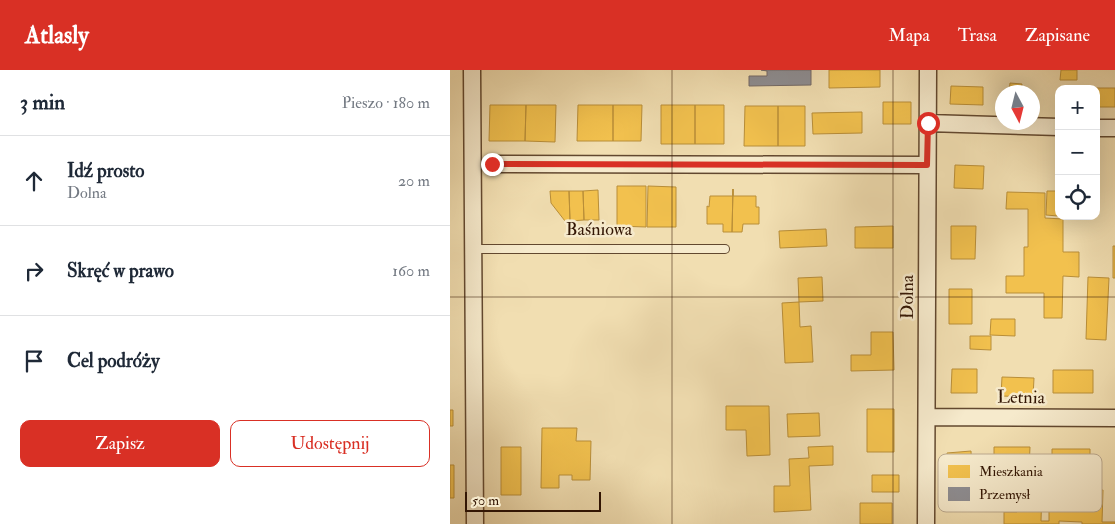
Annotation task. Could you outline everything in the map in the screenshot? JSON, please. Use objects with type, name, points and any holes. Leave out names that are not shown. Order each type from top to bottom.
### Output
[{"type":"street","points":[[472,70],[475,524]]},
{"type":"street","name":"Dolna","points":[[926,524],[928,70]]},
{"type":"street","points":[[928,123],[1055,127]]},
{"type":"street","points":[[1100,128],[1115,128]]},
{"type":"street","points":[[492,164],[927,165]]},
{"type":"street","name":"Letnia","points":[[927,417],[1115,418]]},
{"type":"lane","name":"Baśniowa","points":[[473,248],[725,249]]},
{"type":"building: Mieszkania","points":[[829,70],[880,70],[880,87],[829,88]]},
{"type":"building: Mieszkania","points":[[1061,70],[1077,70],[1077,80],[1060,80]]},
{"type":"building: Mieszkania","points":[[1010,83],[1022,84],[1022,85],[1010,85]]},
{"type":"building: Mieszkania","points":[[951,86],[983,87],[983,105],[950,104]]},
{"type":"building: Mieszkania","points":[[1100,88],[1115,88],[1115,107],[1100,107]]},
{"type":"building: Mieszkania","points":[[883,102],[911,102],[911,124],[883,124]]},
{"type":"building: Mieszkania","points":[[490,105],[526,105],[525,141],[489,141]]},
{"type":"building: Mieszkania","points":[[526,105],[556,105],[555,142],[525,141]]},
{"type":"building: Mieszkania","points":[[578,105],[613,105],[613,141],[577,141]]},
{"type":"building: Mieszkania","points":[[613,105],[642,105],[641,141],[613,141]]},
{"type":"building: Mieszkania","points":[[661,105],[695,105],[695,144],[661,144]]},
{"type":"building: Mieszkania","points":[[695,105],[724,105],[724,144],[695,144]]},
{"type":"building: Mieszkania","points":[[745,106],[778,106],[778,146],[744,146]]},
{"type":"building: Mieszkania","points":[[778,106],[805,106],[805,146],[778,146]]},
{"type":"building: Mieszkania","points":[[862,112],[862,133],[813,134],[812,113]]},
{"type":"building: Mieszkania","points":[[955,165],[984,166],[983,189],[954,188]]},
{"type":"building: Mieszkania","points":[[617,186],[646,186],[646,227],[617,226]]},
{"type":"building: Mieszkania","points":[[648,186],[676,187],[676,227],[647,227]]},
{"type":"building: Mieszkania","points":[[733,189],[733,196],[756,196],[756,207],[759,207],[759,224],[743,224],[742,232],[732,232]]},
{"type":"building: Mieszkania","points":[[598,190],[599,220],[584,220],[583,191]]},
{"type":"building: Mieszkania","points":[[550,191],[569,191],[570,221],[565,221],[551,203]]},
{"type":"building: Mieszkania","points":[[569,191],[583,191],[584,220],[570,221]]},
{"type":"building: Mieszkania","points":[[1047,191],[1055,191],[1055,216],[1046,215]]},
{"type":"building: Mieszkania","points":[[1007,192],[1045,193],[1045,218],[1063,220],[1063,252],[1079,252],[1079,277],[1063,276],[1062,318],[1044,318],[1044,293],[1006,293],[1006,276],[1024,276],[1024,247],[1028,247],[1028,209],[1006,209]]},
{"type":"building: Mieszkania","points":[[710,196],[733,196],[732,232],[723,232],[723,224],[707,224],[707,206],[709,207]]},
{"type":"building: Mieszkania","points":[[893,226],[893,248],[855,248],[855,227]]},
{"type":"building: Mieszkania","points":[[951,226],[976,226],[975,259],[951,259]]},
{"type":"building: Mieszkania","points":[[826,229],[827,246],[780,248],[779,231]]},
{"type":"building: Mieszkania","points":[[1113,246],[1115,246],[1115,278],[1113,278]]},
{"type":"building: Mieszkania","points":[[822,277],[823,301],[799,302],[798,278]]},
{"type":"building: Mieszkania","points":[[1088,277],[1109,278],[1106,340],[1086,339]]},
{"type":"building: Mieszkania","points":[[949,289],[972,289],[972,324],[949,324]]},
{"type":"building: Mieszkania","points":[[799,302],[800,327],[811,326],[813,362],[785,363],[782,303]]},
{"type":"building: Mieszkania","points":[[991,319],[1015,319],[1015,336],[990,335]]},
{"type":"building: Mieszkania","points":[[871,332],[893,332],[894,370],[851,371],[851,355],[871,355]]},
{"type":"building: Mieszkania","points":[[970,336],[991,336],[991,350],[970,349]]},
{"type":"building: Mieszkania","points":[[952,369],[977,369],[977,393],[951,393]]},
{"type":"building: Mieszkania","points":[[1053,370],[1093,370],[1093,393],[1053,393]]},
{"type":"building: Mieszkania","points":[[1002,377],[1034,378],[1033,397],[1001,396]]},
{"type":"building: Mieszkania","points":[[726,406],[769,406],[770,455],[747,456],[746,430],[726,430]]},
{"type":"building: Mieszkania","points":[[867,409],[894,409],[894,452],[867,452]]},
{"type":"building: Mieszkania","points":[[450,410],[453,410],[453,426],[450,426]]},
{"type":"building: Mieszkania","points":[[819,413],[820,436],[788,437],[787,414]]},
{"type":"building: Mieszkania","points":[[542,428],[577,428],[576,441],[591,441],[590,480],[572,480],[572,475],[559,475],[559,488],[541,488]]},
{"type":"building: Mieszkania","points":[[833,446],[833,465],[809,466],[811,510],[774,512],[774,486],[790,486],[789,459],[809,458],[808,447]]},
{"type":"building: Mieszkania","points":[[501,447],[521,447],[521,495],[501,495]]},
{"type":"building: Mieszkania","points":[[994,447],[1030,447],[1030,454],[994,454]]},
{"type":"building: Mieszkania","points":[[1052,449],[1090,449],[1090,454],[1052,454]]},
{"type":"building: Mieszkania","points":[[971,451],[971,454],[947,454]]},
{"type":"building: Mieszkania","points":[[450,465],[454,465],[454,498],[450,498]]},
{"type":"building: Mieszkania","points":[[872,475],[899,475],[899,492],[872,492]]},
{"type":"building: Mieszkania","points":[[1103,490],[1102,522],[1115,522],[1115,524],[1082,524],[1082,522],[1059,521],[1059,524],[1004,524],[1004,512],[1041,512],[1041,521],[1049,521],[1049,512],[1102,512]]},
{"type":"building: Mieszkania","points":[[860,503],[892,503],[892,524],[860,524]]},
{"type":"building: Przemysł","points":[[761,70],[811,70],[811,85],[749,86],[749,76],[767,76],[767,71]]},
{"type":"route","points":[[492,164],[927,165],[928,123]]}]
